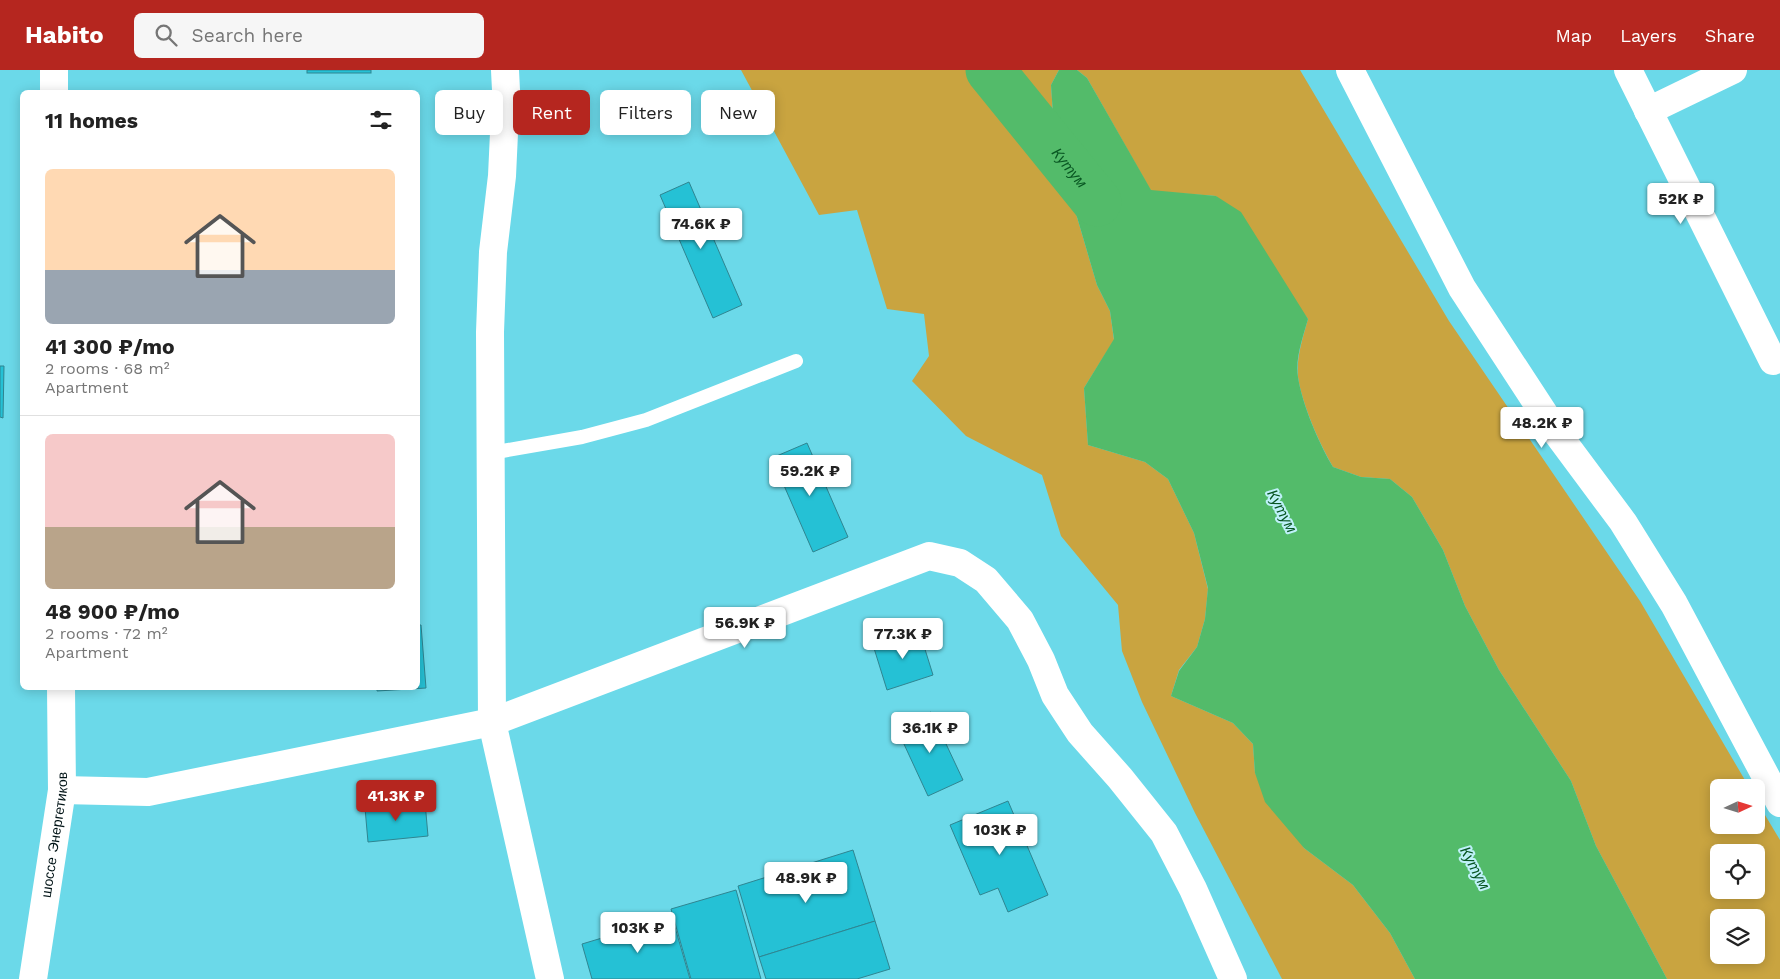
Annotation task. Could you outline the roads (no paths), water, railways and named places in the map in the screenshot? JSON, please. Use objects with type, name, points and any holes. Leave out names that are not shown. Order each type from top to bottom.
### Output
[{"type":"street","points":[[54,70],[54,90]]},
{"type":"street","points":[[504,70],[506,90],[502,176],[493,252],[490,332],[492,722],[550,979]]},
{"type":"street","points":[[1350,70],[1462,288],[1556,432],[1623,522],[1664,587],[1780,803]]},
{"type":"street","points":[[1628,70],[1773,361]]},
{"type":"street","points":[[1648,111],[1732,70]]},
{"type":"street","points":[[62,790],[148,792],[492,722],[929,556],[960,563],[986,580],[1020,620],[1041,660],[1055,695],[1080,733],[1120,778],[1164,833],[1193,889],[1233,979]]},
{"type":"street","name":"шоссе Энергетиков","points":[[33,979],[62,790],[61,690]]},
{"type":"lane","points":[[491,453],[582,437],[646,420],[796,361]]},
{"type":"water","points":[[1059,70],[1077,70],[1087,78],[1151,190],[1216,196],[1241,212],[1308,319],[1299,355],[1298,377],[1307,411],[1328,458],[1333,467],[1361,477],[1390,479],[1412,497],[1443,550],[1465,606],[1499,670],[1571,781],[1596,846],[1667,979],[1415,979],[1390,933],[1353,885],[1304,848],[1265,802],[1255,773],[1253,744],[1233,723],[1171,696],[1179,671],[1197,647],[1205,619],[1208,588],[1194,533],[1168,479],[1145,462],[1088,445],[1084,388],[1114,339],[1110,311],[1097,285],[1072,200],[1057,173],[1051,85]]},
{"type":"waterway","name":"Кутум","points":[[990,70],[1097,202]]}]
